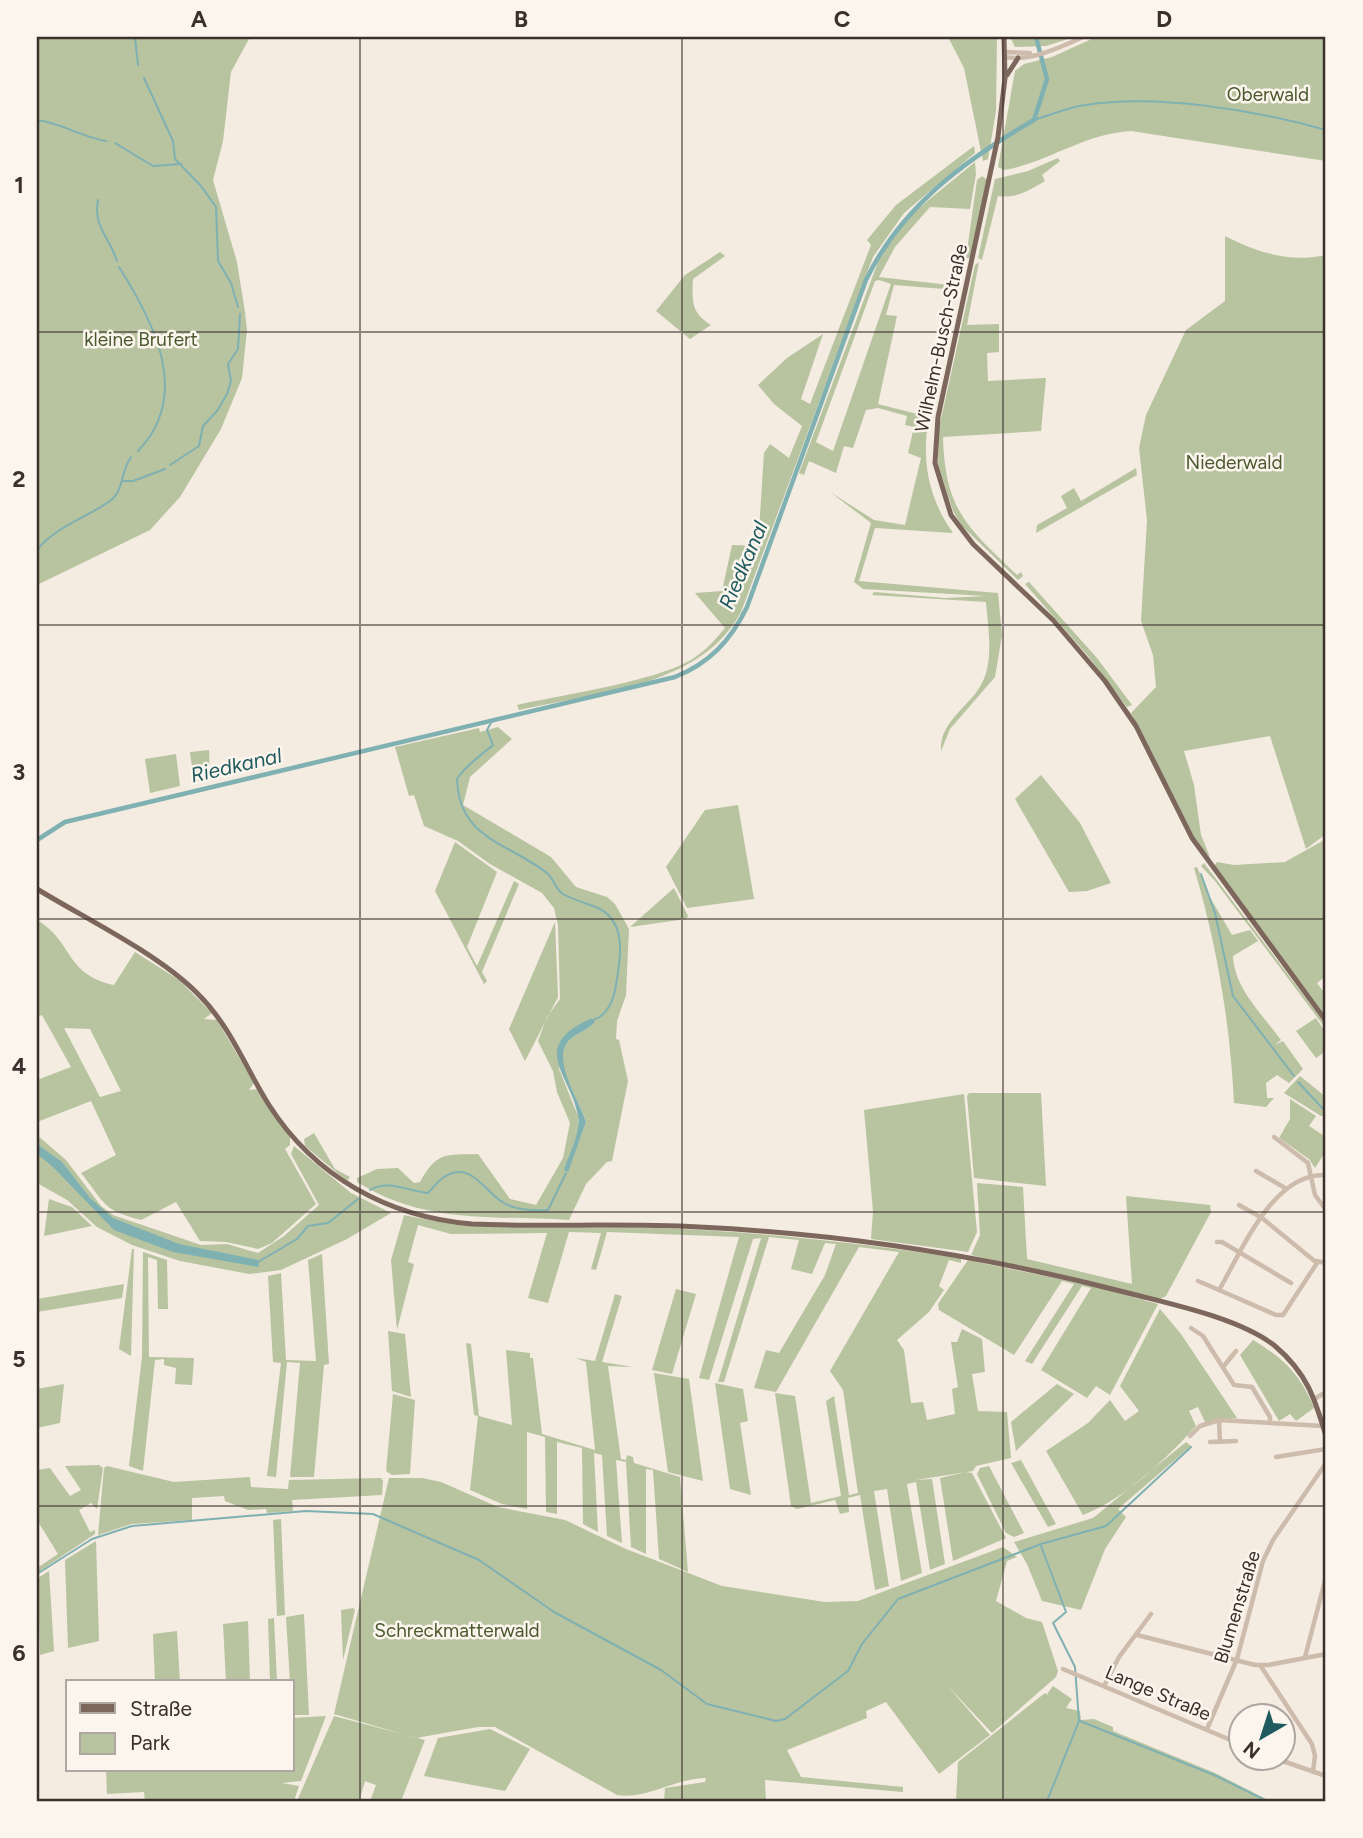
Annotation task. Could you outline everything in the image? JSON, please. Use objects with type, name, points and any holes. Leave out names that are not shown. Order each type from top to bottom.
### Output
[{"type":"main road","name":"Wilhelm-Busch-Straße","points":[[1004,37],[1005,78],[998,137],[938,417],[935,463],[944,500],[960,528],[1071,640],[1105,681],[1136,726],[1173,806],[1206,860],[1326,1021]]},
{"type":"main road","points":[[1005,78],[1018,58]]},
{"type":"main road","points":[[37,889],[157,962],[197,992],[226,1028],[270,1105],[297,1142],[348,1185],[392,1208],[446,1222],[472,1224],[698,1227],[827,1238],[998,1263],[1153,1300],[1252,1331],[1273,1345],[1288,1359],[1316,1398],[1326,1436]]},
{"type":"street","points":[[1005,55],[1018,58],[1048,51],[1083,37]]},
{"type":"street","points":[[1005,55],[1034,54]]},
{"type":"street","points":[[1274,1137],[1308,1163],[1315,1195],[1326,1210]]},
{"type":"street","points":[[1256,1171],[1285,1188]]},
{"type":"street","points":[[1219,1290],[1262,1218],[1285,1188],[1312,1177],[1326,1175]]},
{"type":"street","points":[[1239,1205],[1262,1218],[1316,1261],[1326,1262]]},
{"type":"street","points":[[1217,1242],[1241,1253],[1290,1283]]},
{"type":"street","points":[[1198,1281],[1276,1315],[1283,1315],[1317,1266],[1316,1261]]},
{"type":"street","points":[[1191,1328],[1203,1336],[1234,1385],[1252,1387],[1270,1417],[1270,1422]]},
{"type":"street","points":[[1223,1367],[1236,1351]]},
{"type":"street","points":[[1316,1398],[1326,1392]]},
{"type":"street","points":[[1220,1420],[1220,1442]]},
{"type":"street","points":[[1190,1436],[1200,1426],[1220,1420],[1323,1426]]},
{"type":"street","points":[[1210,1442],[1236,1441]]},
{"type":"street","points":[[1276,1457],[1326,1449]]},
{"type":"street","name":"Blumenstraße","points":[[1207,1729],[1237,1659],[1268,1550],[1326,1463]]},
{"type":"street","points":[[1305,1658],[1326,1577]]},
{"type":"street","points":[[1104,1686],[1119,1657],[1151,1614]]},
{"type":"street","points":[[1137,1635],[1260,1665],[1326,1654]]},
{"type":"street","points":[[1260,1665],[1312,1744],[1315,1756],[1313,1772]]},
{"type":"street","name":"Lange Straße","points":[[1063,1670],[1226,1737]]},
{"type":"street","points":[[1296,1766],[1326,1776]]},
{"type":"green space","name":"kleine Brufert","points":[[37,37],[250,37],[231,72],[223,141],[213,180],[237,262],[245,312],[247,330],[242,378],[221,429],[180,497],[150,530],[37,585]]},
{"type":"green space","points":[[948,37],[997,37],[996,111],[988,159],[983,161],[964,68]]},
{"type":"green space","points":[[1010,37],[1074,37],[1046,46],[1015,47]]},
{"type":"green space","name":"Oberwald","points":[[1096,37],[1326,37],[1326,161],[1131,131],[1097,137],[1021,166],[1004,170],[998,167],[1015,71],[1024,64],[1052,57]]},
{"type":"green space","points":[[974,146],[975,153],[904,213],[873,257],[741,612],[723,637],[700,657],[644,683],[519,710],[517,705],[658,674],[694,658],[725,628],[695,593],[722,591],[732,545],[758,546],[764,453],[770,444],[789,458],[802,426],[774,404],[758,385],[787,358],[823,334],[801,399],[810,404],[871,245],[867,240],[896,205]]},
{"type":"green space","points":[[1058,158],[1060,161],[1042,175],[1045,181],[1016,195],[998,196],[982,260],[978,258],[995,179],[1028,171]]},
{"type":"green space","points":[[975,162],[976,174],[970,209],[930,207],[895,247],[879,277],[958,286],[957,290],[894,285],[886,315],[897,316],[878,404],[929,417],[926,463],[929,478],[944,520],[953,533],[875,528],[859,581],[998,593],[1002,635],[995,677],[950,729],[941,751],[942,740],[950,722],[977,691],[986,674],[989,643],[986,602],[872,595],[874,592],[945,598],[986,596],[863,589],[854,582],[871,523],[830,492],[874,520],[905,525],[921,458],[908,453],[914,427],[905,425],[907,416],[878,408],[866,410],[853,448],[844,446],[836,473],[809,461],[804,475],[799,473],[878,262],[898,229],[914,212]],"holes":[[[875,281],[891,284],[833,451],[816,442]]]},
{"type":"green space","points":[[982,176],[987,180],[970,258],[966,258],[977,180]]},
{"type":"green space","name":"Niederwald","points":[[1225,236],[1274,255],[1300,258],[1326,255],[1326,834],[1306,849],[1270,736],[1184,751],[1194,785],[1201,835],[1210,857],[1198,844],[1177,810],[1131,713],[1156,687],[1153,655],[1141,621],[1147,520],[1139,448],[1146,415],[1186,330],[1225,301]]},
{"type":"green space","points":[[720,252],[725,256],[693,279],[694,306],[700,316],[711,325],[690,339],[656,311],[685,275]]},
{"type":"green space","points":[[979,262],[967,325],[999,324],[999,352],[987,353],[988,381],[1046,378],[1041,431],[943,437],[945,462],[948,483],[962,515],[1017,575],[1021,572],[1023,576],[1018,580],[962,526],[953,511],[938,465],[939,428],[975,265]]},
{"type":"green space","points":[[1136,468],[1137,475],[1036,533],[1037,525],[1067,508],[1061,496],[1074,488],[1081,501]]},
{"type":"green space","points":[[1029,582],[1097,658],[1132,705],[1127,707],[1088,656],[1025,584]]},
{"type":"green space","points":[[498,727],[512,739],[470,777],[463,805],[551,857],[576,887],[607,897],[615,904],[629,929],[626,995],[617,1021],[616,1039],[619,1040],[628,1081],[612,1161],[607,1162],[586,1184],[569,1220],[434,1212],[383,1196],[357,1182],[357,1178],[377,1169],[398,1168],[414,1183],[420,1182],[432,1165],[443,1157],[478,1154],[510,1199],[536,1205],[563,1158],[570,1123],[557,1092],[553,1071],[538,1041],[547,1017],[560,999],[558,925],[554,908],[542,893],[490,864],[458,841],[424,826],[414,795],[409,796],[395,747],[479,728],[480,732]],"holes":[[[594,1023],[570,1040],[563,1052],[565,1072],[586,1122],[578,1144],[578,1116],[559,1069],[566,1034]]]},
{"type":"green space","points":[[209,750],[210,779],[194,782],[190,752]]},
{"type":"green space","points":[[176,754],[180,786],[150,793],[145,759]]},
{"type":"green space","points":[[1041,775],[1080,823],[1111,883],[1087,891],[1069,892],[1015,799]]},
{"type":"green space","points":[[738,805],[754,899],[687,908],[666,867],[705,810]]},
{"type":"green space","points":[[1326,839],[1326,905],[1323,907],[1326,911],[1326,976],[1317,983],[1326,995],[1326,1017],[1214,866],[1217,862],[1234,865],[1285,862]]},
{"type":"green space","points":[[455,842],[497,872],[467,947],[477,966],[514,881],[519,884],[482,972],[487,981],[484,984],[435,891]]},
{"type":"green space","points":[[1204,863],[1326,1025],[1326,1029],[1201,866]]},
{"type":"green space","points":[[1197,867],[1211,899],[1232,935],[1250,930],[1258,941],[1233,956],[1238,979],[1281,1040],[1275,1045],[1283,1041],[1303,1069],[1289,1083],[1277,1075],[1266,1083],[1267,1098],[1274,1098],[1266,1107],[1234,1103],[1221,984],[1194,868]]},
{"type":"green space","points":[[674,888],[688,916],[686,919],[630,927]]},
{"type":"green space","points":[[37,920],[58,938],[77,965],[98,980],[114,985],[135,952],[179,980],[212,1013],[204,1019],[217,1020],[254,1083],[249,1090],[257,1089],[290,1137],[290,1145],[285,1149],[316,1204],[272,1243],[258,1249],[226,1242],[200,1241],[176,1202],[141,1220],[111,1209],[81,1173],[116,1155],[91,1101],[37,1122],[37,1080],[71,1067],[42,1015],[37,1017]],"holes":[[[64,1028],[90,1029],[121,1091],[100,1097]]]},
{"type":"green space","points":[[555,922],[558,997],[525,1061],[509,1029]]},
{"type":"green space","points":[[1316,1018],[1326,1033],[1326,1051],[1316,1058],[1296,1031]]},
{"type":"green space","points":[[1300,1076],[1326,1097],[1326,1115],[1321,1116],[1284,1093]]},
{"type":"green space","points":[[969,1093],[1041,1093],[1046,1186],[974,1178],[967,1096]]},
{"type":"green space","points":[[964,1094],[977,1232],[968,1252],[871,1239],[873,1211],[864,1110]]},
{"type":"green space","points":[[1290,1099],[1316,1116],[1309,1126],[1326,1137],[1326,1151],[1315,1168],[1309,1159],[1279,1138],[1290,1119]]},
{"type":"green space","points":[[314,1133],[335,1169],[350,1177],[347,1181],[305,1146],[304,1139]]},
{"type":"green space","points":[[37,1135],[66,1160],[101,1206],[113,1215],[201,1245],[227,1244],[258,1253],[284,1236],[319,1205],[291,1154],[294,1146],[351,1193],[391,1213],[347,1239],[281,1270],[249,1274],[180,1261],[132,1245],[97,1227],[67,1200],[37,1183]]},
{"type":"green space","points":[[977,1183],[1023,1187],[1027,1259],[1132,1284],[1126,1196],[1210,1205],[1211,1212],[1166,1296],[1160,1299],[971,1255],[980,1235]]},
{"type":"green space","points":[[49,1199],[72,1207],[92,1226],[44,1236]]},
{"type":"green space","points":[[404,1215],[498,1227],[654,1228],[770,1235],[961,1258],[961,1263],[949,1260],[939,1286],[944,1290],[929,1312],[897,1340],[904,1350],[911,1403],[923,1402],[927,1420],[955,1414],[952,1389],[958,1387],[951,1342],[957,1342],[962,1329],[982,1339],[985,1372],[972,1374],[978,1411],[1007,1412],[1011,1458],[976,1466],[973,1471],[916,1480],[932,1479],[945,1564],[930,1570],[916,1482],[907,1484],[922,1573],[901,1581],[887,1489],[874,1491],[889,1586],[875,1590],[860,1495],[848,1498],[849,1512],[840,1514],[835,1500],[797,1509],[791,1506],[775,1393],[795,1396],[811,1503],[841,1496],[826,1401],[834,1396],[849,1495],[858,1493],[843,1390],[830,1371],[899,1252],[859,1247],[776,1392],[754,1388],[766,1350],[779,1353],[825,1275],[836,1244],[825,1243],[812,1274],[791,1269],[799,1240],[769,1237],[724,1382],[718,1382],[761,1238],[753,1239],[709,1380],[699,1378],[739,1237],[607,1232],[596,1270],[591,1269],[601,1233],[569,1232],[548,1303],[528,1298],[547,1233],[451,1234],[418,1225],[408,1262],[414,1264],[397,1330],[391,1260]]},
{"type":"green space","points":[[134,1249],[131,1356],[119,1349]]},
{"type":"green space","points":[[143,1252],[167,1260],[168,1309],[158,1309],[157,1260],[148,1257],[149,1357],[194,1358],[192,1385],[175,1384],[176,1368],[164,1365],[164,1359],[155,1360],[143,1471],[129,1466],[142,1357]]},
{"type":"green space","points":[[322,1254],[329,1364],[324,1365],[314,1477],[290,1477],[300,1363],[287,1362],[276,1477],[267,1476],[281,1363],[273,1362],[268,1276],[281,1273],[286,1360],[316,1361],[308,1260]]},
{"type":"green space","points":[[968,1260],[1093,1286],[1158,1304],[1110,1395],[1096,1386],[1087,1398],[1041,1370],[1091,1288],[1082,1286],[1032,1364],[1025,1361],[1074,1284],[1062,1281],[1014,1355],[939,1310],[938,1304]]},
{"type":"green space","points":[[124,1284],[122,1298],[37,1312],[37,1299]]},
{"type":"green space","points":[[676,1289],[696,1294],[672,1374],[652,1370]]},
{"type":"green space","points":[[615,1294],[622,1296],[602,1362],[633,1367],[608,1366],[621,1459],[626,1460],[627,1455],[633,1457],[634,1463],[680,1477],[688,1572],[659,1559],[653,1470],[646,1469],[646,1554],[631,1547],[626,1462],[616,1460],[622,1543],[607,1536],[602,1455],[594,1453],[598,1532],[583,1524],[582,1448],[557,1442],[557,1514],[546,1512],[545,1437],[527,1432],[527,1509],[502,1504],[470,1490],[478,1416],[474,1415],[466,1343],[471,1344],[479,1416],[512,1425],[506,1350],[530,1353],[530,1358],[533,1358],[542,1434],[595,1450],[586,1362],[576,1358],[595,1361]]},
{"type":"green space","points":[[1160,1309],[1181,1334],[1237,1418],[1205,1422],[1198,1407],[1189,1411],[1196,1426],[1171,1452],[1144,1477],[1114,1499],[1083,1515],[1046,1451],[1088,1423],[1110,1400],[1125,1421],[1139,1411],[1120,1386]]},
{"type":"green space","points":[[388,1331],[405,1334],[411,1397],[392,1391]]},
{"type":"green space","points":[[1253,1340],[1290,1368],[1309,1396],[1314,1408],[1296,1421],[1290,1414],[1279,1421],[1240,1355]]},
{"type":"green space","points":[[654,1373],[689,1379],[703,1481],[668,1472]]},
{"type":"green space","points":[[715,1383],[743,1389],[748,1421],[740,1423],[751,1495],[730,1489]]},
{"type":"green space","points":[[64,1384],[60,1423],[37,1428],[37,1389]]},
{"type":"green space","points":[[1057,1384],[1074,1394],[1016,1451],[1011,1422]]},
{"type":"green space","points":[[393,1394],[415,1400],[410,1474],[392,1475],[386,1471]]},
{"type":"green space","points":[[1186,1442],[1191,1446],[1118,1509],[1126,1517],[1105,1549],[1081,1610],[1042,1601],[1027,1564],[1014,1542],[1093,1518]]},
{"type":"green space","points":[[1021,1460],[1056,1524],[1048,1527],[1011,1463]]},
{"type":"green space","points":[[99,1465],[103,1468],[97,1509],[91,1503],[79,1510],[90,1532],[95,1530],[95,1534],[37,1573],[37,1568],[58,1554],[37,1520],[37,1470],[50,1468],[70,1496],[81,1490],[65,1466]]},
{"type":"green space","points":[[107,1466],[174,1482],[250,1477],[251,1487],[288,1489],[289,1480],[381,1478],[382,1495],[292,1500],[293,1511],[267,1513],[266,1509],[248,1510],[225,1501],[224,1496],[192,1498],[192,1520],[132,1524],[98,1535],[104,1468]]},
{"type":"green space","points":[[989,1466],[1024,1533],[1014,1537],[1006,1533],[977,1474],[980,1468]]},
{"type":"green space","points":[[972,1473],[1006,1538],[953,1561],[940,1478]]},
{"type":"green space","name":"Schreckmatterwald","points":[[389,1478],[422,1478],[441,1482],[498,1507],[565,1520],[626,1549],[722,1586],[825,1602],[858,1601],[1003,1547],[1017,1557],[1007,1561],[996,1601],[1026,1618],[1042,1622],[1058,1671],[1056,1677],[992,1733],[947,1685],[990,1735],[939,1774],[886,1702],[866,1711],[867,1718],[787,1750],[801,1777],[903,1787],[903,1792],[765,1780],[766,1801],[664,1801],[665,1788],[705,1782],[706,1778],[684,1781],[650,1792],[617,1795],[495,1727],[478,1727],[416,1738],[334,1714]]},
{"type":"green space","points":[[281,1519],[285,1615],[277,1616],[273,1520]]},
{"type":"green space","points":[[96,1541],[99,1641],[68,1648],[65,1560]]},
{"type":"green space","points":[[49,1571],[54,1651],[40,1655],[38,1578]]},
{"type":"green space","points":[[341,1610],[355,1610],[343,1660]]},
{"type":"green space","points":[[304,1614],[309,1715],[294,1715],[294,1680],[290,1680],[286,1617]]},
{"type":"green space","points":[[274,1618],[277,1680],[270,1680],[268,1619]]},
{"type":"green space","points":[[248,1621],[250,1680],[226,1680],[223,1624]]},
{"type":"green space","points":[[177,1631],[180,1680],[155,1680],[153,1634]]},
{"type":"green space","points":[[1053,1686],[1072,1699],[1066,1708],[1080,1711],[1081,1720],[1094,1719],[1113,1727],[1113,1731],[1215,1773],[1270,1801],[956,1801],[958,1762],[1045,1693],[1050,1697],[1047,1694]]},
{"type":"green space","points":[[326,1716],[301,1781],[282,1783],[299,1786],[294,1801],[145,1801],[144,1792],[107,1794],[106,1772],[294,1772],[294,1718]]},
{"type":"green space","points":[[334,1716],[425,1740],[401,1801],[370,1801],[376,1785],[365,1781],[360,1798],[368,1801],[297,1801]]},
{"type":"green space","points":[[490,1729],[530,1749],[505,1791],[424,1776],[438,1738]]},
{"type":"water","points":[[595,1019],[594,1023],[570,1040],[564,1051],[565,1071],[586,1122],[568,1172],[564,1170],[576,1136],[578,1116],[558,1063],[557,1051],[561,1040],[571,1030]]},
{"type":"water","points":[[37,1144],[62,1162],[90,1198],[113,1218],[179,1244],[258,1260],[259,1267],[173,1252],[114,1230],[37,1154]]},
{"type":"waterway","points":[[135,37],[138,65]]},
{"type":"waterway","name":"Riedkanal","points":[[37,840],[65,822],[675,677],[709,657],[734,630],[747,607],[866,280],[880,254],[916,208],[960,169],[1034,120],[1047,79],[1036,37]]},
{"type":"waterway","points":[[144,78],[173,141],[175,159],[201,186],[216,207],[218,261],[231,283],[238,307]]},
{"type":"waterway","points":[[1034,120],[1079,106],[1144,101],[1238,110],[1326,130]]},
{"type":"waterway","points":[[37,120],[106,141]]},
{"type":"waterway","points":[[115,143],[153,166],[181,164]]},
{"type":"waterway","points":[[98,200],[100,225],[117,261]]},
{"type":"waterway","points":[[119,267],[155,335],[165,383],[163,406],[154,429],[138,451]]},
{"type":"waterway","points":[[170,465],[199,446],[203,426],[217,411],[227,394],[231,381],[228,364],[238,349],[240,314]]},
{"type":"waterway","points":[[37,550],[53,535],[115,497],[131,457]]},
{"type":"waterway","points":[[123,481],[133,481],[165,469]]},
{"type":"waterway","points":[[492,721],[487,730],[493,745],[457,779],[460,799],[466,815],[488,837],[547,873],[563,894],[598,908],[614,923],[620,944],[615,990],[608,1008],[595,1019]]},
{"type":"waterway","points":[[1201,874],[1215,913],[1233,996],[1294,1076]]},
{"type":"waterway","points":[[1298,1082],[1326,1112]]},
{"type":"waterway","points":[[370,1190],[391,1186],[428,1193],[444,1177],[462,1172],[477,1179],[497,1198],[509,1205],[525,1210],[548,1210],[566,1173]]},
{"type":"waterway","points":[[258,1262],[297,1239],[308,1226],[328,1223],[358,1199]]},
{"type":"waterway","points":[[37,1574],[92,1539],[132,1526],[306,1511],[373,1514],[479,1560],[554,1612],[661,1670],[707,1704],[776,1721],[785,1719],[848,1671],[862,1644],[898,1599],[1041,1544],[1106,1526],[1191,1447]]},
{"type":"waterway","points":[[1041,1546],[1066,1612],[1053,1623],[1075,1667],[1079,1721],[1047,1801]]},
{"type":"waterway","points":[[1080,1721],[1214,1775],[1267,1801]]}]
